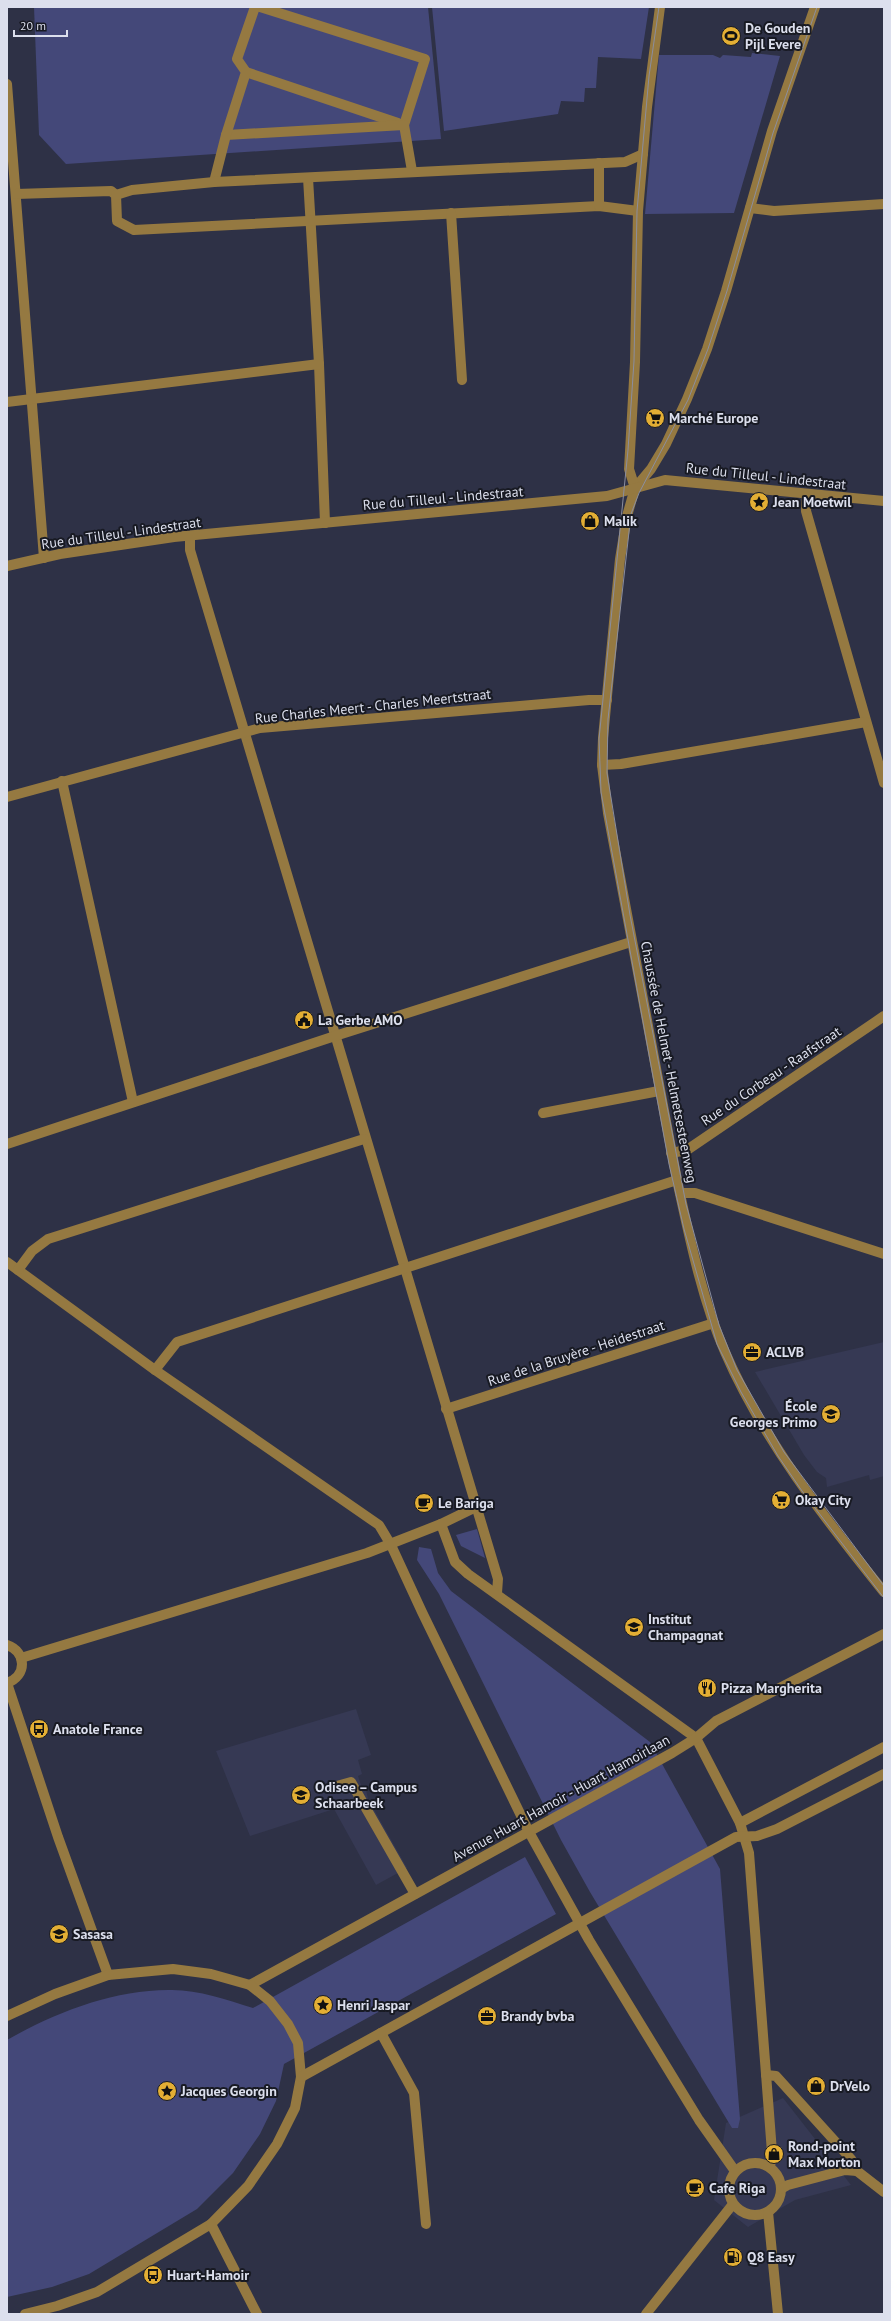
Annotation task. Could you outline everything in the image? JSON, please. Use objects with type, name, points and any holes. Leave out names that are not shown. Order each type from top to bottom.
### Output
[{"type":"street","points":[[255,7],[237,59],[246,72],[404,125]]},
{"type":"street","points":[[260,7],[425,59],[404,125],[412,171]]},
{"type":"street","points":[[635,488],[629,469],[635,362],[638,211],[650,76],[660,7]]},
{"type":"street","points":[[635,488],[655,463],[687,399],[717,320],[772,131],[816,7]]},
{"type":"street","points":[[214,182],[226,135],[246,72]]},
{"type":"street","points":[[7,84],[8,115],[16,194],[44,558]]},
{"type":"street","points":[[226,135],[404,125]]},
{"type":"street","points":[[116,195],[132,190],[214,182],[308,178],[412,171],[625,162],[643,154]]},
{"type":"street","points":[[599,163],[599,206]]},
{"type":"street","points":[[308,178],[319,364],[325,523]]},
{"type":"street","points":[[16,194],[111,190],[116,195],[117,221],[134,230],[599,206],[638,211]]},
{"type":"street","points":[[750,208],[774,211],[884,204]]},
{"type":"street","points":[[451,213],[462,380]]},
{"type":"street","points":[[7,402],[319,364]]},
{"type":"street","name":"Rue du Tilleul - Lindestraat","points":[[9,567],[44,558],[190,536],[607,496],[665,480],[884,501]]},
{"type":"street","name":"Chaussée de Helmet - Helmetsesteenweg","points":[[635,488],[627,516],[621,551],[602,765],[608,813],[631,942],[680,1194],[714,1323],[728,1360],[774,1443],[801,1482],[884,1592]]},
{"type":"street","points":[[806,494],[806,511],[884,783]]},
{"type":"street","points":[[190,536],[190,550],[244,733],[335,1036],[364,1139],[498,1579],[497,1593]]},
{"type":"street","name":"Rue Charles Meert - Charles Meertstraat","points":[[7,796],[260,728],[589,700],[607,700]]},
{"type":"street","points":[[602,765],[621,764],[866,722]]},
{"type":"street","points":[[62,781],[133,1102]]},
{"type":"street","points":[[7,1144],[335,1036],[631,942]]},
{"type":"street","name":"Rue du Corbeau - Raafstraat","points":[[671,1154],[687,1150],[884,1016]]},
{"type":"street","points":[[542,1113],[659,1091]]},
{"type":"street","points":[[18,1270],[32,1251],[48,1239],[364,1139]]},
{"type":"street","points":[[156,1370],[177,1342],[677,1180]]},
{"type":"street","points":[[680,1194],[690,1191],[884,1254]]},
{"type":"street","points":[[7,1262],[156,1370],[379,1525],[391,1544],[422,1612],[529,1832],[581,1923],[589,1940],[699,2120],[735,2171]]},
{"type":"street","name":"Rue de la Bruyère - Heidestraat","points":[[446,1409],[714,1323]]},
{"type":"street","points":[[21,1658],[391,1544],[441,1524],[476,1506]]},
{"type":"street","points":[[441,1524],[455,1562],[468,1574],[497,1593],[696,1738],[740,1822],[749,1853],[772,2152],[770,2167]]},
{"type":"street","name":"Avenue Huart Hamoir - Huart Hamoirlaan","points":[[250,1985],[529,1832],[696,1738],[716,1721],[884,1634]]},
{"type":"street","points":[[7,1645],[16,1649],[21,1658],[20,1674],[7,1683],[58,1837],[108,1975]]},
{"type":"street","points":[[740,1822],[884,1747]]},
{"type":"street","points":[[301,2077],[729,1841],[745,1836],[757,1836],[777,1829],[884,1774]]},
{"type":"street","points":[[330,1788],[351,1782],[415,1894]]},
{"type":"street","points":[[7,2016],[55,1994],[108,1975],[173,1968],[211,1974],[250,1985],[270,2001],[288,2024],[298,2043],[301,2077],[295,2108],[277,2144],[248,2186],[211,2224],[98,2292],[36,2313],[25,2314]]},
{"type":"street","points":[[381,2033],[414,2093],[426,2224]]},
{"type":"street","points":[[766,2075],[776,2076],[851,2159],[857,2171],[884,2192]]},
{"type":"street","points":[[752,2162],[770,2167],[778,2177],[781,2189],[778,2202],[768,2212],[762,2214],[748,2214],[742,2212],[733,2204],[728,2187],[735,2171],[743,2165],[752,2162]]},
{"type":"street","points":[[781,2189],[788,2184],[846,2170],[857,2171]]},
{"type":"street","points":[[646,2314],[733,2204]]},
{"type":"street","points":[[768,2212],[778,2314]]},
{"type":"street","points":[[211,2224],[257,2314]]},
{"type":"shaded area","points":[[34,7],[428,7],[441,139],[66,164],[39,135]]},
{"type":"shaded area","points":[[432,7],[649,7],[641,59],[598,57],[596,88],[585,88],[584,102],[561,101],[558,114],[444,131]]},
{"type":"shaded area","points":[[752,53],[780,56],[734,213],[645,214],[659,55],[713,55],[720,58],[723,55],[751,57]]},
{"type":"shaded area","name":"École Georges Primo","points":[[884,1342],[884,1476],[870,1480],[869,1475],[827,1487],[826,1478],[817,1472],[804,1455],[755,1372]]},
{"type":"shaded area","points":[[477,1529],[485,1558],[461,1546],[456,1535]]},
{"type":"shaded area","points":[[419,1547],[431,1549],[438,1573],[451,1591],[650,1742],[720,1869],[740,2119],[738,2128],[732,2128],[590,1892],[561,1840],[439,1594],[417,1560]]},
{"type":"shaded area","name":"Odisee – Campus Schaarbeek","points":[[356,1709],[371,1755],[358,1760],[362,1774],[358,1776],[363,1791],[366,1790],[368,1799],[407,1868],[376,1885],[334,1809],[250,1836],[216,1751]]},
{"type":"shaded area","points":[[525,1857],[556,1914],[284,2064],[276,2101],[260,2134],[233,2173],[197,2209],[89,2274],[52,2287],[7,2297],[7,2040],[45,2020],[86,2004],[129,1993],[182,1990],[213,1996],[253,2008]]},
{"type":"shaded area","name":"Rond-point Max Morton","points":[[783,2098],[851,2185],[795,2200],[748,2227],[714,2200],[726,2123]]},
{"type":"tram line","points":[[659,7],[649,76],[637,211],[634,361],[628,450],[599,739],[601,792],[669,1164],[684,1229],[717,1344],[741,1392],[778,1456],[802,1491],[884,1598]]},
{"type":"tram line","points":[[817,7],[773,133],[727,291],[708,349],[688,400],[639,493],[631,514],[608,719],[607,773],[630,915],[686,1204],[719,1325],[737,1370],[784,1452],[884,1586]]},
{"type":"place","name":"De Gouden Pijl Evere","points":[[731,36]]},
{"type":"place","name":"Marché Europe","points":[[655,418]]},
{"type":"place","name":"Jean Moetwil","points":[[759,502]]},
{"type":"place","name":"Malik","points":[[590,521]]},
{"type":"place","name":"La Gerbe AMO","points":[[304,1020]]},
{"type":"place","name":"ACLVB","points":[[752,1352]]},
{"type":"place","name":"École Georges Primo","points":[[831,1414]]},
{"type":"place","name":"Okay City","points":[[781,1500]]},
{"type":"place","name":"Le Bariga","points":[[424,1503]]},
{"type":"place","name":"Institut Champagnat","points":[[634,1627]]},
{"type":"place","name":"Pizza Margherita","points":[[707,1688]]},
{"type":"place","name":"Anatole France","points":[[39,1729]]},
{"type":"place","name":"Odisee – Campus Schaarbeek","points":[[301,1795]]},
{"type":"place","name":"Sasasa","points":[[59,1934]]},
{"type":"place","name":"Henri Jaspar","points":[[323,2005]]},
{"type":"place","name":"Brandy bvba","points":[[487,2016]]},
{"type":"place","name":"DrVelo","points":[[816,2086]]},
{"type":"place","name":"Jacques Georgin","points":[[167,2091]]},
{"type":"place","name":"Rond-point Max Morton","points":[[774,2154]]},
{"type":"place","name":"Cafe Riga","points":[[695,2188]]},
{"type":"place","name":"Q8 Easy","points":[[733,2257]]},
{"type":"place","name":"Huart-Hamoir","points":[[153,2275]]}]
